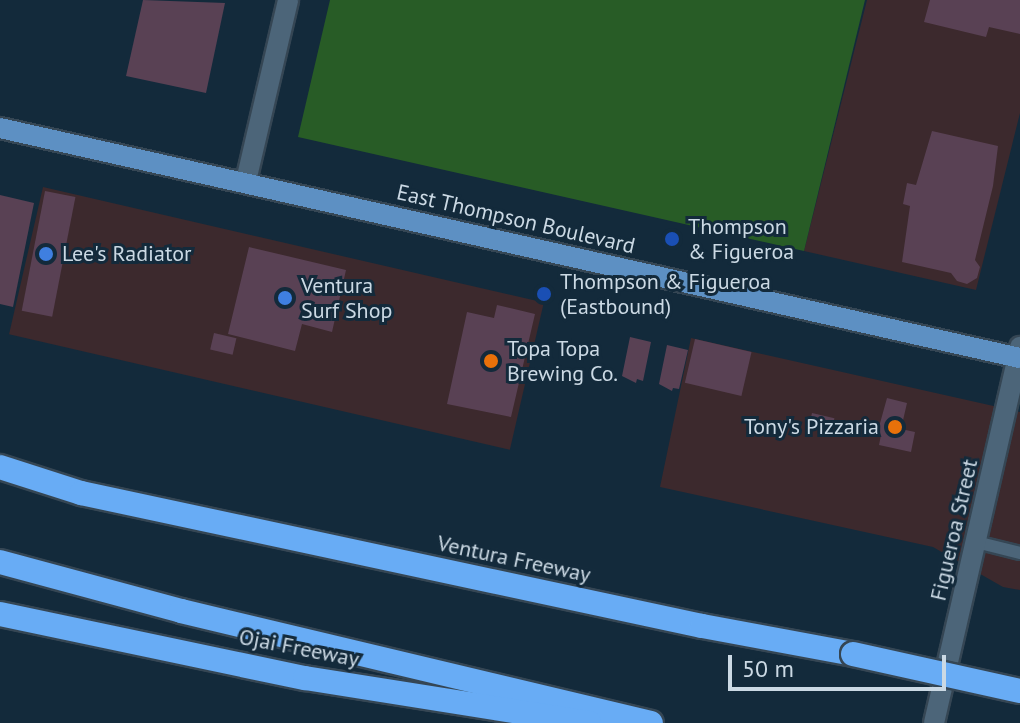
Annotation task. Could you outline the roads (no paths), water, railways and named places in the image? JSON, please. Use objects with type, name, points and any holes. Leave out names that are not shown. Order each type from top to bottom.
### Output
[{"type":"highway","name":"Ventura Freeway","points":[[0,467],[81,493],[1020,691]]},
{"type":"highway","points":[[0,562],[181,611],[651,723]]},
{"type":"highway","name":"Ojai Freeway","points":[[0,614],[305,678],[589,723]]},
{"type":"main road","name":"East Thompson Boulevard","points":[[0,128],[1019,354]]},
{"type":"street","points":[[246,181],[288,0]]},
{"type":"street","name":"Figueroa Street","points":[[934,723],[1019,354]]},
{"type":"lane","points":[[976,542],[1020,553]]},
{"type":"place","name":"Thompson & Figueroa","points":[[672,239]]},
{"type":"place","name":"Lee's Radiator","points":[[46,254]]},
{"type":"place","name":"Thompson & Figueroa (Eastbound)","points":[[544,294]]},
{"type":"place","name":"Ventura Surf Shop","points":[[285,298]]},
{"type":"place","name":"Topa Topa Brewing Co.","points":[[491,361]]},
{"type":"place","name":"Tony's Pizzaria","points":[[895,427]]}]
